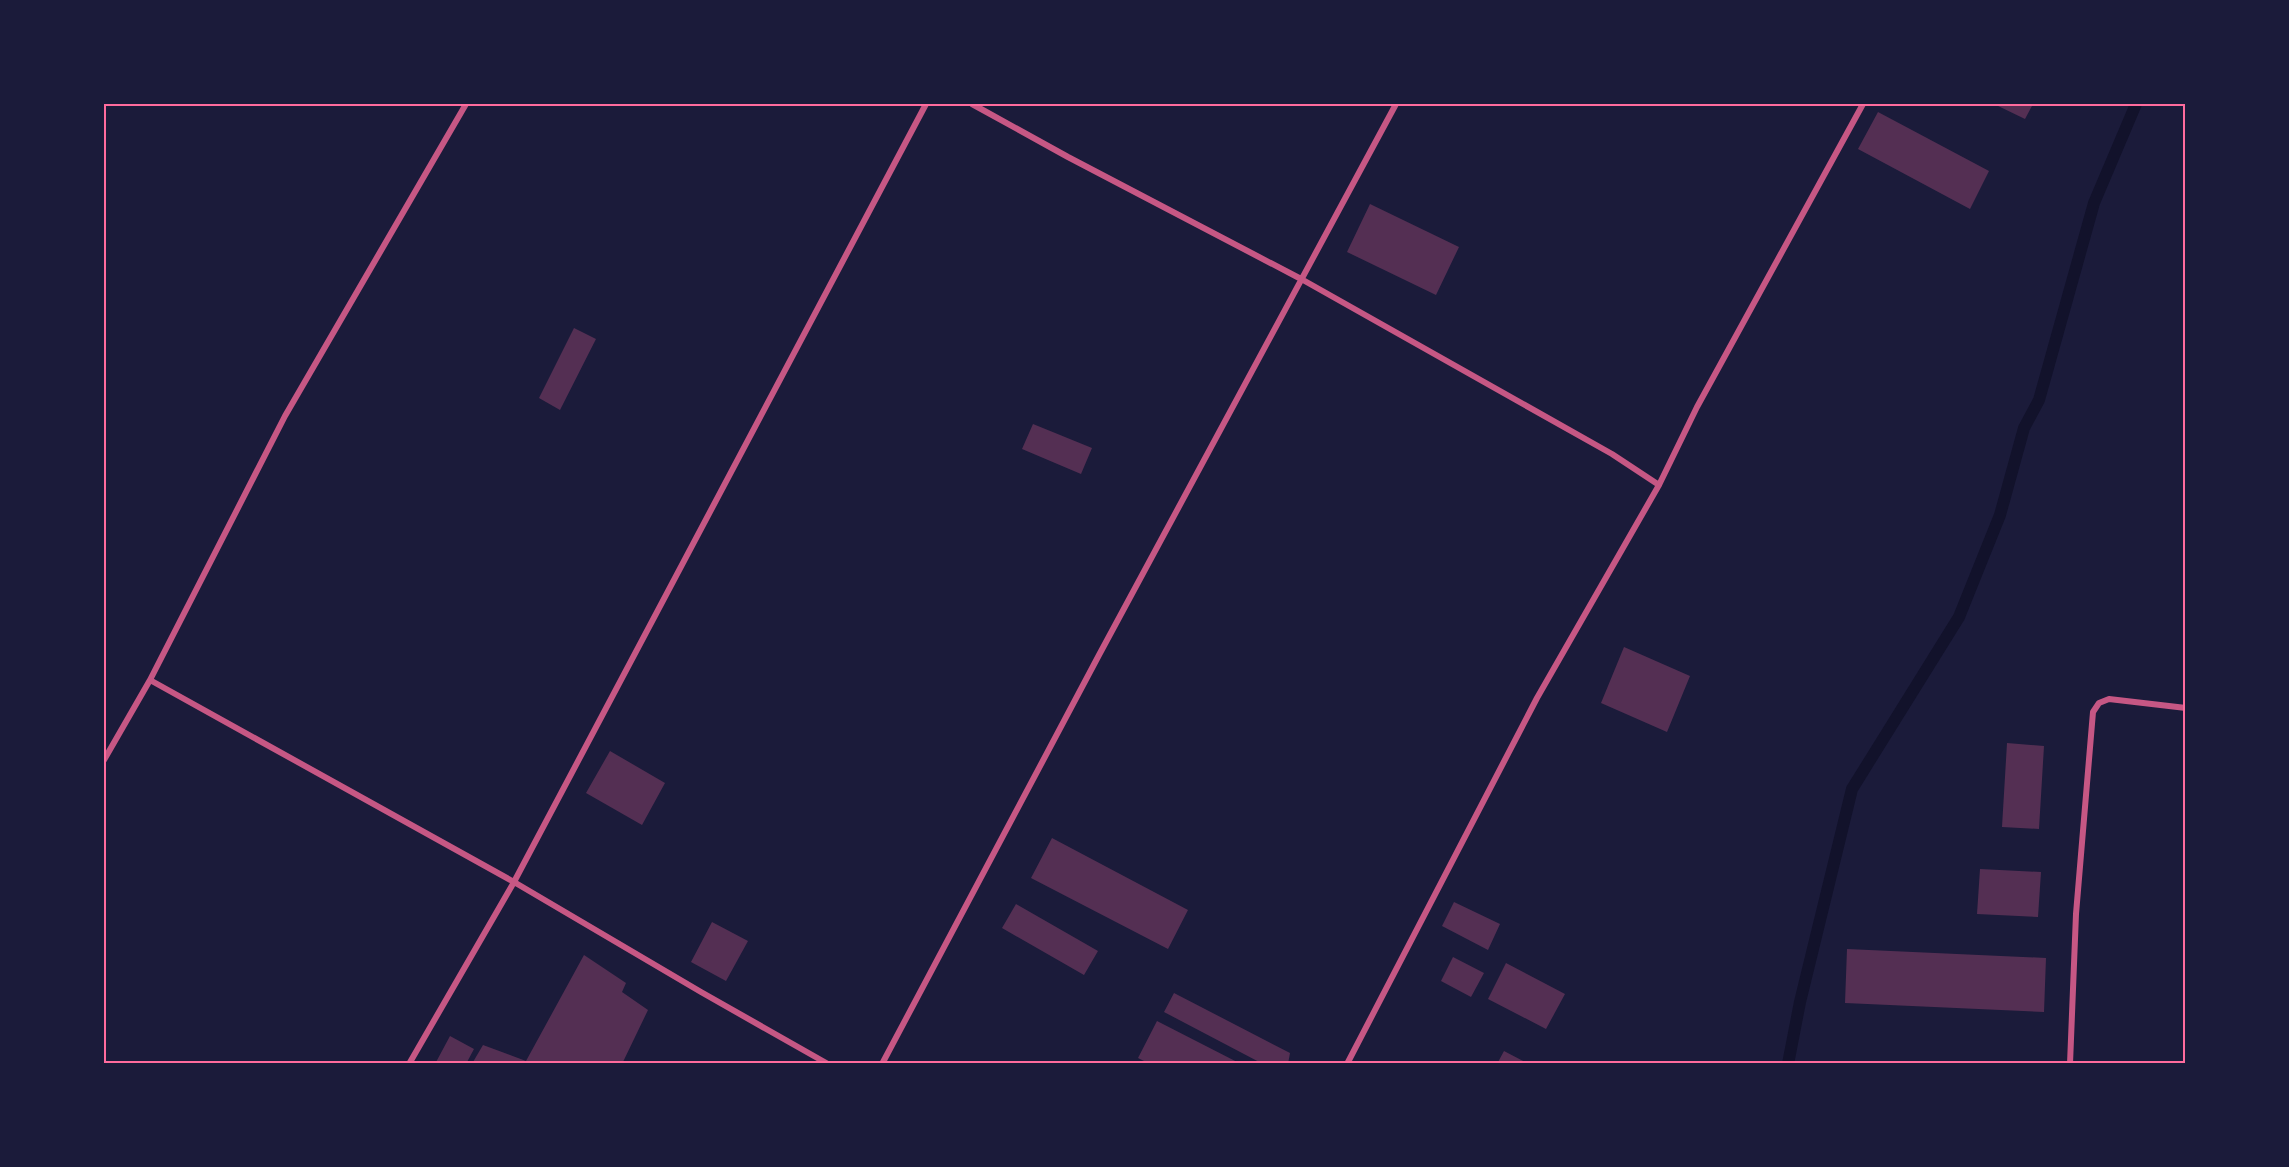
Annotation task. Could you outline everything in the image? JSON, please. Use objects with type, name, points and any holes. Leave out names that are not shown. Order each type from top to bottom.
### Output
[{"type":"street","points":[[104,760],[150,680],[285,416],[466,104]]},
{"type":"street","points":[[409,1064],[514,882],[926,104]]},
{"type":"street","points":[[972,104],[1303,280],[1612,454],[1659,485]]},
{"type":"street","points":[[882,1064],[1396,104]]},
{"type":"street","points":[[1347,1064],[1537,698],[1659,485],[1697,407],[1863,104]]},
{"type":"street","points":[[150,680],[514,882],[828,1064]]},
{"type":"street","points":[[2070,1064],[2076,914],[2093,711],[2099,704],[2109,699],[2186,708]]},
{"type":"building","points":[[1994,104],[2033,104],[2025,119]]},
{"type":"building","points":[[1878,112],[1989,171],[1970,209],[1858,149]]},
{"type":"building","points":[[1370,204],[1459,247],[1436,295],[1347,252]]},
{"type":"building","points":[[574,328],[596,339],[560,410],[539,398]]},
{"type":"building","points":[[1033,424],[1092,448],[1081,474],[1022,449]]},
{"type":"building","points":[[1624,647],[1690,676],[1667,732],[1601,703]]},
{"type":"building","points":[[2007,743],[2044,746],[2039,829],[2002,827]]},
{"type":"building","points":[[610,751],[665,783],[642,825],[586,793]]},
{"type":"building","points":[[1052,838],[1188,910],[1168,949],[1031,878]]},
{"type":"building","points":[[1980,869],[2041,872],[2038,917],[1977,914]]},
{"type":"building","points":[[1454,902],[1500,924],[1488,950],[1442,926]]},
{"type":"building","points":[[1016,904],[1098,951],[1084,975],[1002,928]]},
{"type":"building","points":[[712,922],[748,941],[726,981],[691,962]]},
{"type":"building","points":[[1847,949],[2046,958],[2044,1012],[1845,1003]]},
{"type":"building","points":[[584,955],[626,983],[622,992],[648,1010],[622,1064],[473,1062],[483,1045],[526,1061]]},
{"type":"building","points":[[1453,957],[1484,973],[1471,997],[1441,981]]},
{"type":"building","points":[[1506,963],[1565,994],[1546,1029],[1488,999]]},
{"type":"building","points":[[1174,993],[1290,1053],[1288,1064],[1263,1064],[1164,1012]]},
{"type":"building","points":[[1157,1021],[1241,1064],[1150,1064],[1138,1058]]},
{"type":"building","points":[[450,1036],[474,1049],[466,1064],[435,1064]]},
{"type":"building","points":[[1504,1051],[1529,1064],[1497,1064]]},
{"type":"waterway","points":[[1788,1064],[1800,1002],[1852,789],[1959,617],[2000,515],[2024,428],[2039,400],[2094,203],[2136,104]]}]
